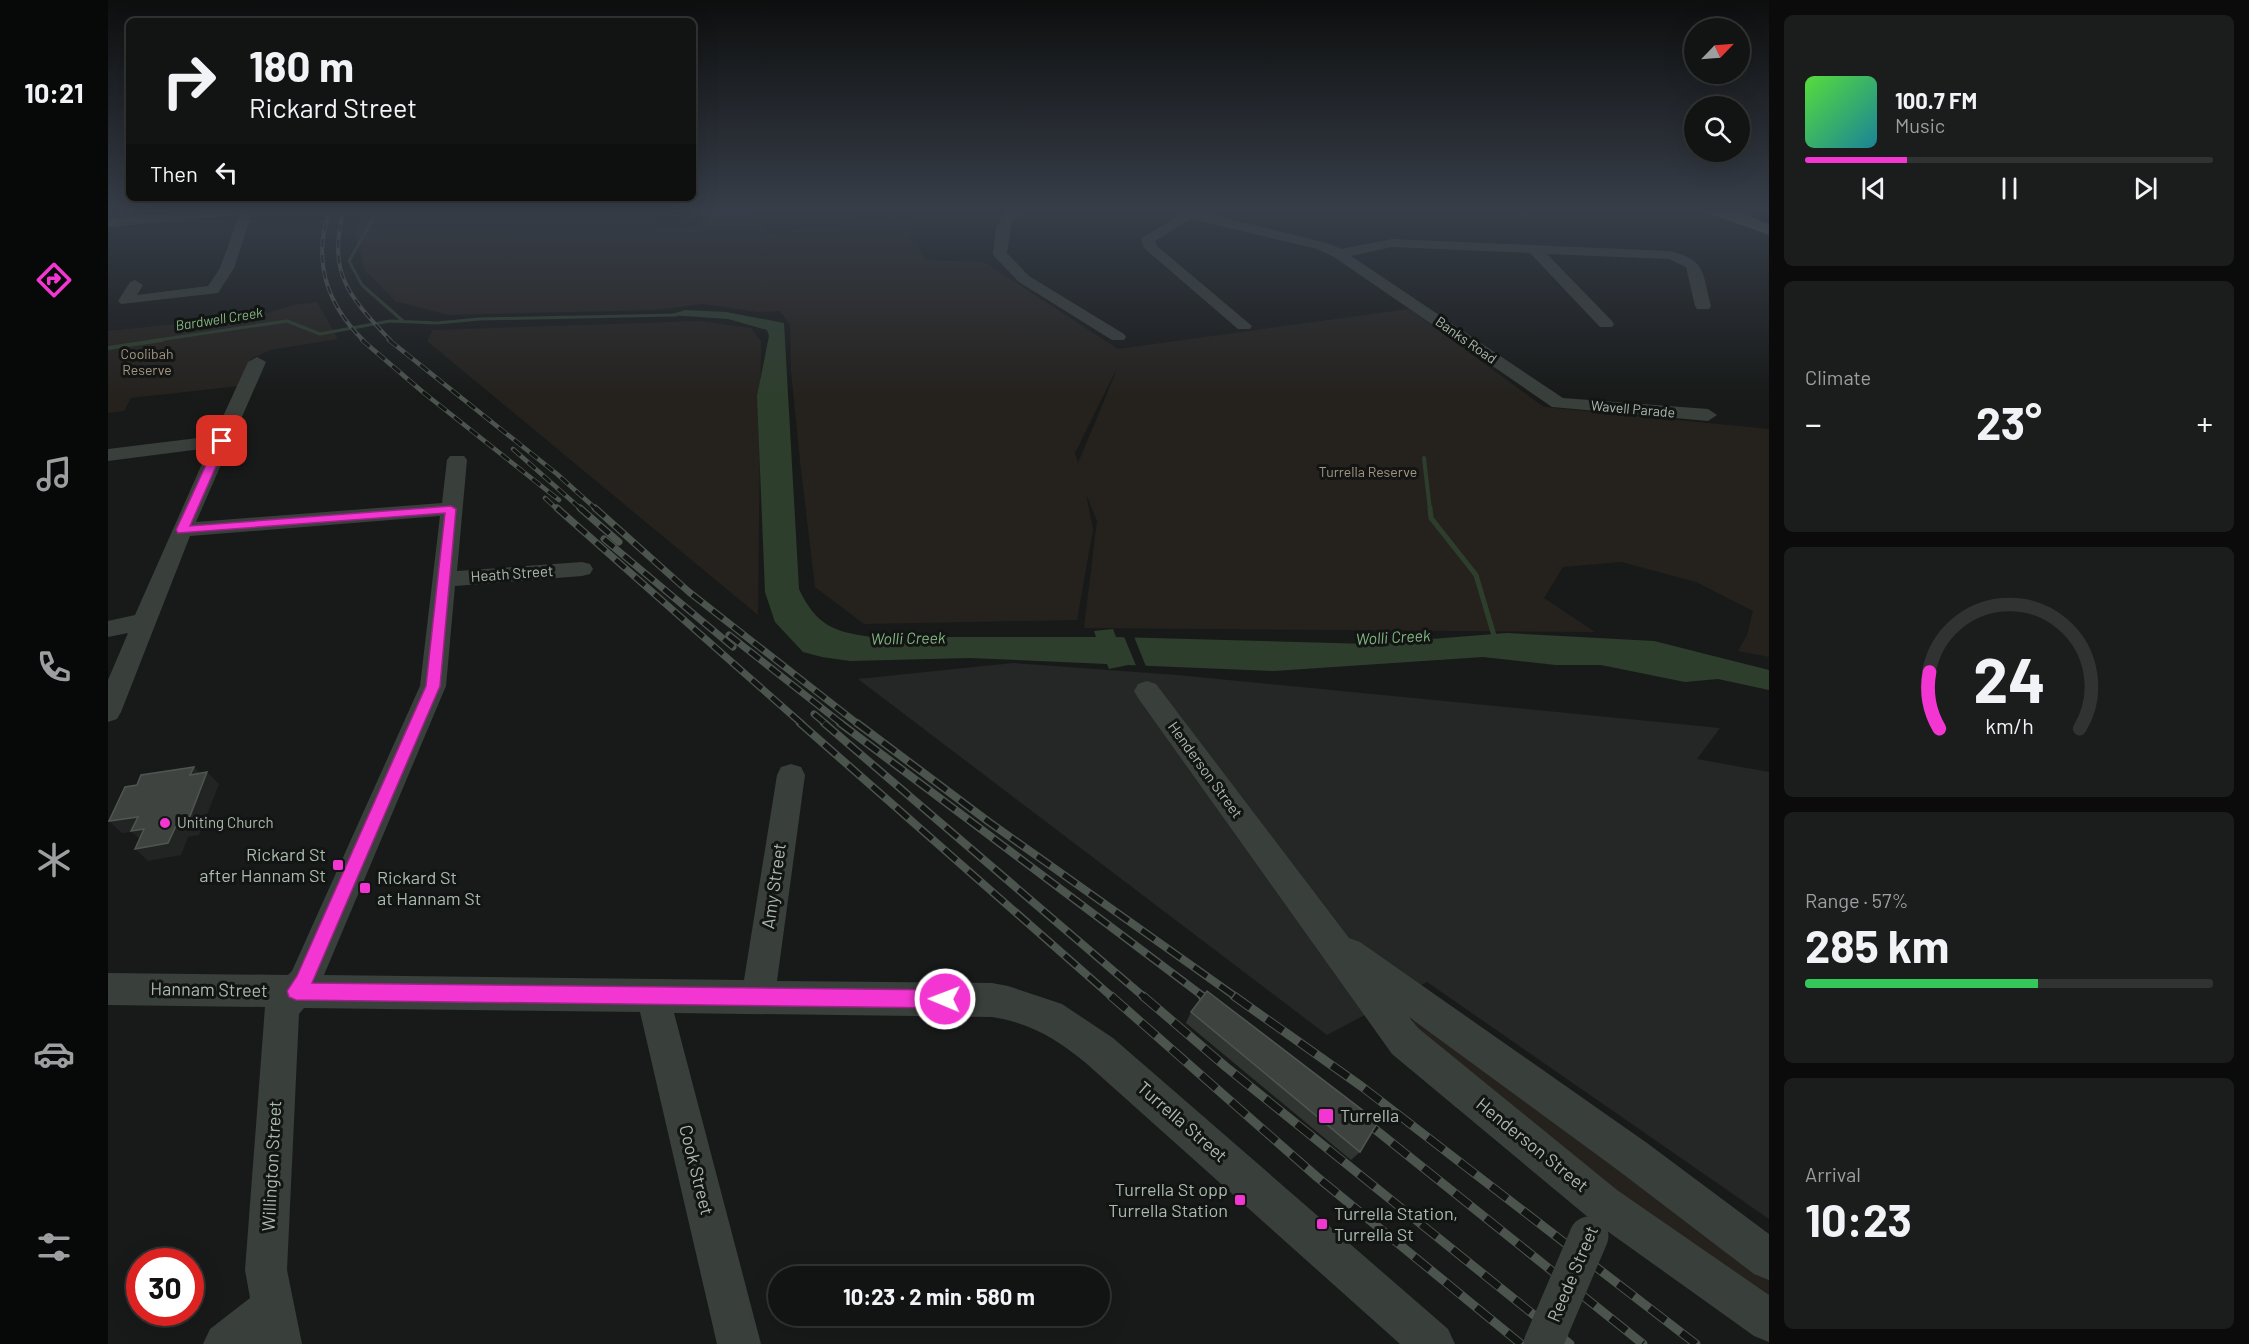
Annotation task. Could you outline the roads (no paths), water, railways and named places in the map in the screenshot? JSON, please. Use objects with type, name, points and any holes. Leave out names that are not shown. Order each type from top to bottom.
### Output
[{"type":"street","points":[[135,285],[126,301],[213,290],[225,271]]},
{"type":"street","points":[[1015,271],[1023,279],[1119,337]]},
{"type":"street","points":[[1178,271],[1244,326]]},
{"type":"street","name":"Banks Road","points":[[1364,271],[1558,403]]},
{"type":"street","points":[[1555,271],[1606,324]]},
{"type":"street","points":[[1694,271],[1703,306]]},
{"type":"street","points":[[108,712],[182,530],[257,362]]},
{"type":"street","name":"Wavell Parade","points":[[1558,403],[1708,415]]},
{"type":"street","points":[[108,455],[222,441]]},
{"type":"street","name":"Willington Street","points":[[277,1325],[266,1270],[282,1008],[304,982],[428,703],[433,686],[442,579],[456,460]]},
{"type":"street","points":[[182,530],[451,509]]},
{"type":"street","name":"Heath Street","points":[[442,579],[582,569]]},
{"type":"street","points":[[108,628],[144,622]]},
{"type":"street","name":"Henderson Street","points":[[1147,691],[1404,1041],[1596,1220],[1769,1321]]},
{"type":"street","name":"Amy Street","points":[[758,997],[791,775]]},
{"type":"street","name":"Henderson Street","points":[[1326,936],[1633,1157],[1769,1259]]},
{"type":"street","name":"Hannam Street","points":[[108,989],[992,1000],[1030,1007]]},
{"type":"street","name":"Cook Street","points":[[654,996],[739,1344]]},
{"type":"street","name":"Turrella Street","points":[[1030,1007],[1064,1022],[1100,1050],[1433,1344]]},
{"type":"street","name":"Reede Street","points":[[1543,1344],[1596,1220]]},
{"type":"street","points":[[225,1344],[277,1325]]},
{"type":"water","points":[[685,310],[726,312],[784,323],[799,589],[819,619],[836,629],[872,637],[1096,637],[1094,631],[1113,629],[1116,637],[1369,644],[1507,633],[1654,641],[1769,670],[1769,690],[1718,679],[1685,682],[1601,665],[1556,665],[1483,657],[1274,671],[1128,665],[1109,669],[1107,664],[970,658],[850,661],[803,652],[775,622],[765,592],[757,396],[769,336],[767,330],[728,319],[669,315]]},
{"type":"waterway","name":"Wolli Creek","points":[[354,271],[362,285],[403,321]]},
{"type":"waterway","name":"Wolli Creek","points":[[152,341],[287,321],[320,334],[390,321],[437,323],[479,319],[676,315]]},
{"type":"waterway","name":"Bardwell Creek","points":[[108,348],[162,340]]},
{"type":"waterway","points":[[1424,458],[1430,510]]},
{"type":"waterway","points":[[1430,508],[1431,518],[1476,575],[1495,639]]},
{"type":"railway","points":[[325,271],[332,296],[340,312],[364,341]]},
{"type":"railway","points":[[341,271],[353,296],[391,341]]},
{"type":"railway","points":[[362,340],[424,393],[559,500]]},
{"type":"railway","points":[[389,340],[557,474],[597,510]]},
{"type":"railway","points":[[513,449],[582,510]]},
{"type":"railway","points":[[545,498],[558,510]]},
{"type":"railway","points":[[557,508],[802,724]]},
{"type":"railway","points":[[580,508],[619,542]]},
{"type":"railway","points":[[595,508],[689,592],[858,724]]},
{"type":"railway","points":[[604,539],[733,647]]},
{"type":"railway","points":[[729,635],[842,724]]},
{"type":"railway","points":[[814,714],[826,724]]},
{"type":"railway","points":[[800,723],[1112,997]]},
{"type":"railway","points":[[824,723],[1144,997]]},
{"type":"railway","points":[[840,723],[1204,997]]},
{"type":"railway","points":[[857,723],[989,822],[1236,997]]},
{"type":"railway","points":[[1111,996],[1317,1177],[1521,1344]]},
{"type":"railway","points":[[1143,996],[1226,1067],[1570,1344]]},
{"type":"railway","points":[[1202,996],[1216,1006]]},
{"type":"railway","points":[[1234,996],[1361,1086],[1696,1344]]},
{"type":"railway","points":[[1361,1118],[1643,1344]]},
{"type":"place","name":"Uniting Church","points":[[165,823]]},
{"type":"place","name":"Rickard St after Hannam St","points":[[338,865]]},
{"type":"place","name":"Rickard St at Hannam St","points":[[365,888]]},
{"type":"place","name":"Turrella","points":[[1326,1116]]},
{"type":"place","name":"Turrella St opp Turrella Station","points":[[1240,1200]]},
{"type":"place","name":"Turrella Station, Turrella St","points":[[1322,1224]]},
{"type":"park label","name":"Coolibah Reserve","points":[[147,362]]},
{"type":"park label","name":"Turrella Reserve","points":[[1368,472]]}]
